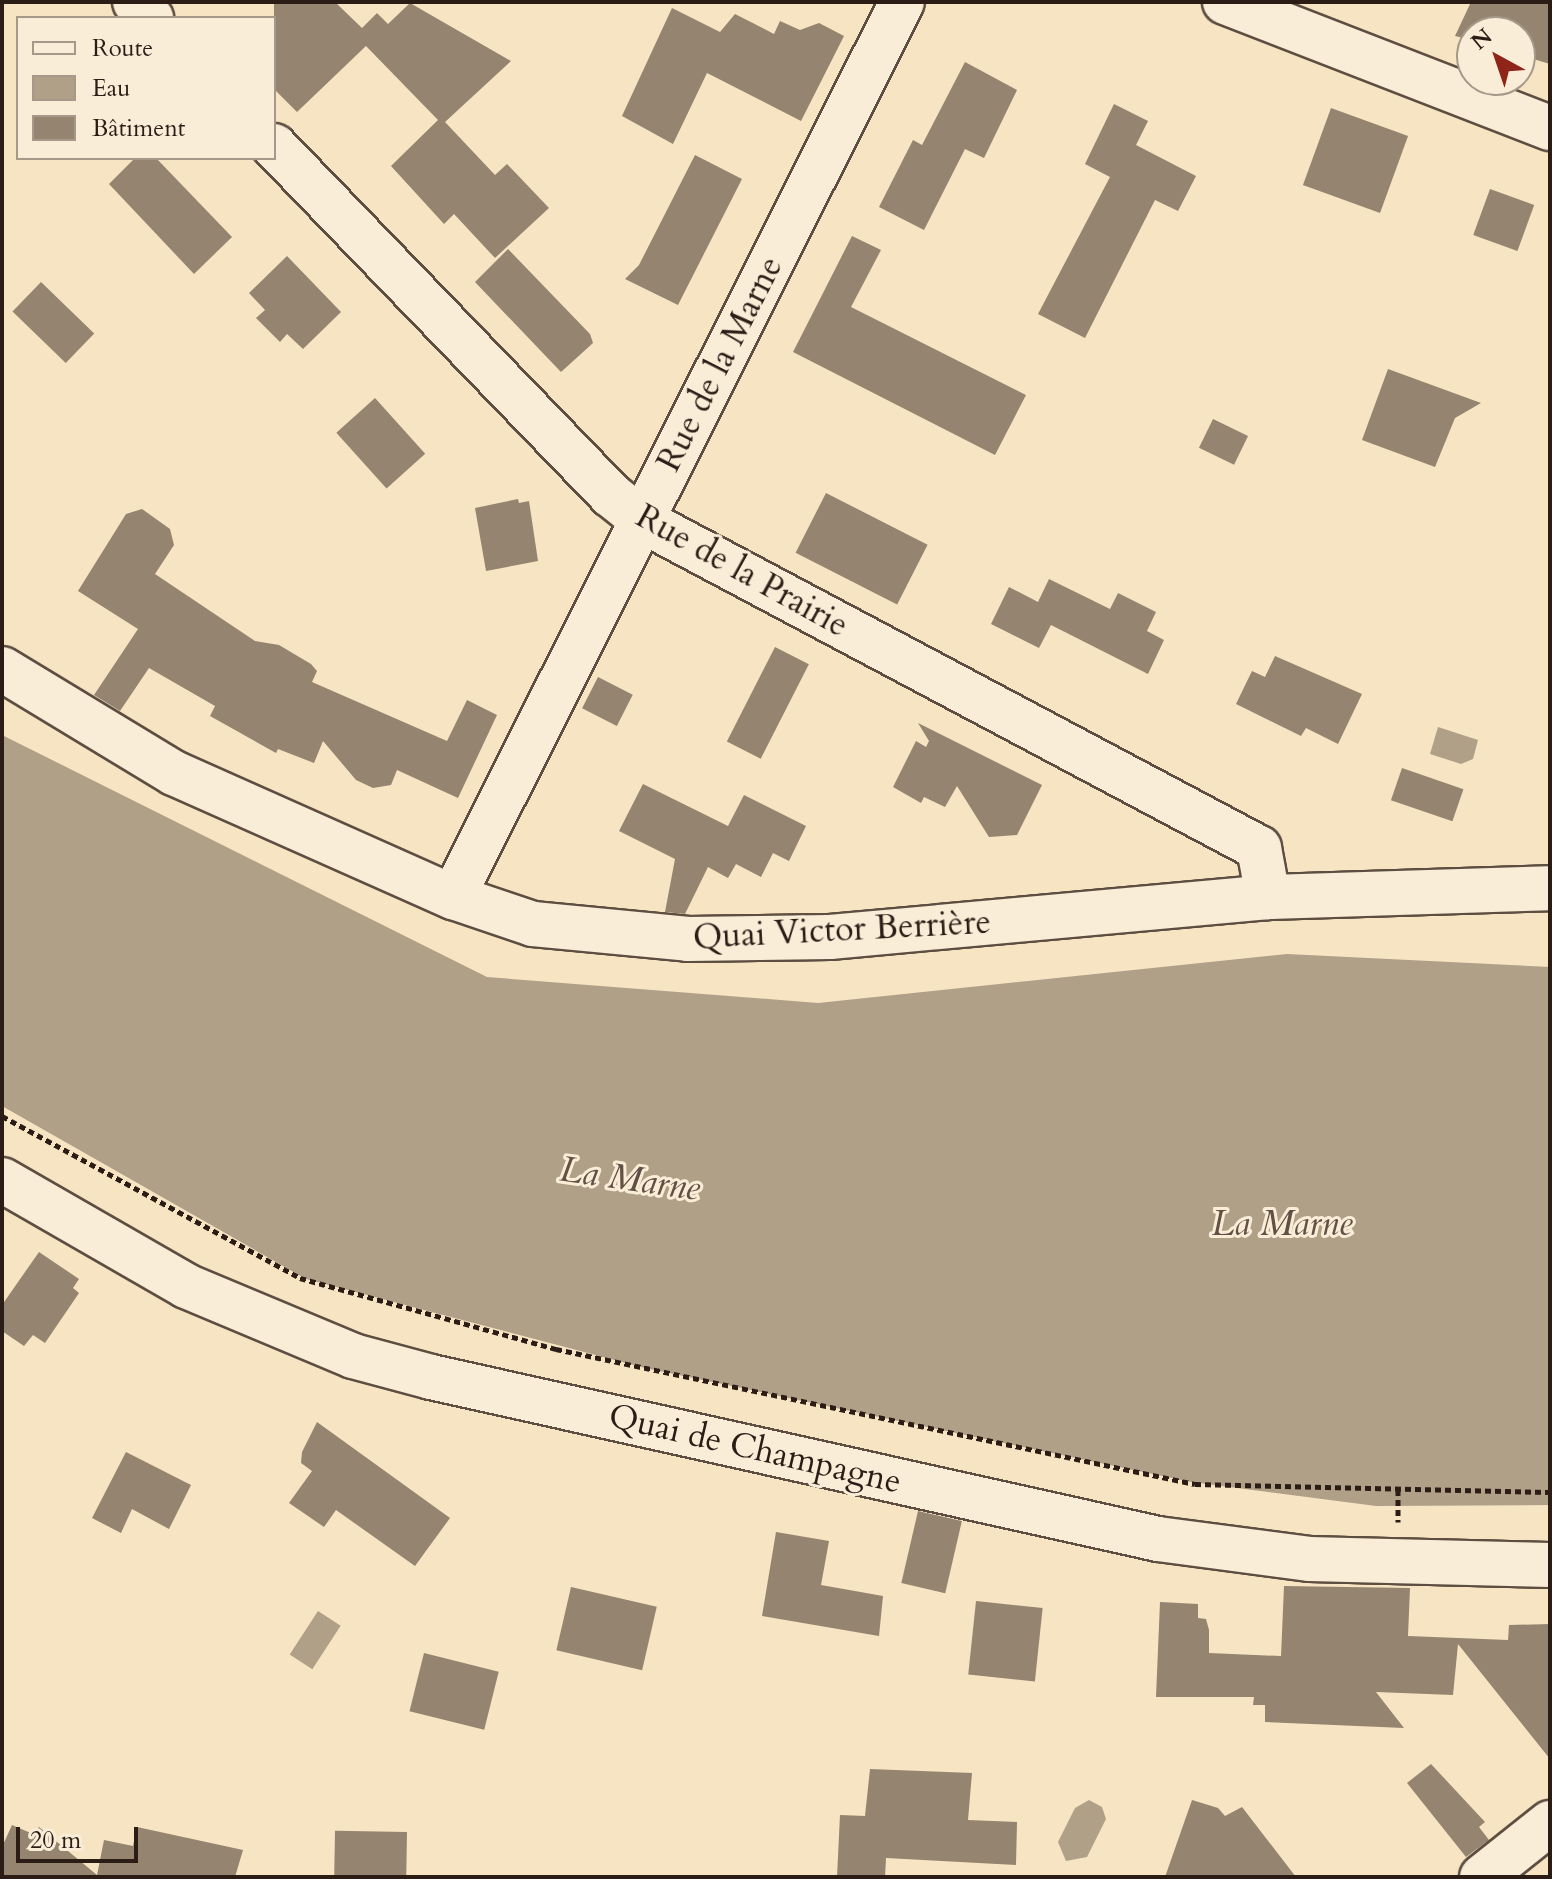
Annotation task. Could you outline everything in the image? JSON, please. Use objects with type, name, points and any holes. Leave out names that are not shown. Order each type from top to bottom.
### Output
[{"type":"street","name":"Rue de la Marne","points":[[453,897],[645,522],[663,476],[902,2]]},
{"type":"street","points":[[1225,2],[1550,128]]},
{"type":"street","name":"Rue de la Prairie","points":[[276,148],[611,495],[645,522],[1259,848],[1268,897]]},
{"type":"street","name":"Quai Victor Berrière","points":[[2,669],[174,773],[453,897],[533,924],[688,939],[830,937],[1268,897],[1550,888]]},
{"type":"street","name":"Quai de Champagne","points":[[2,1180],[186,1286],[353,1356],[431,1377],[1158,1539],[1309,1559],[1550,1565]]},
{"type":"street","points":[[1482,1877],[1550,1823]]},
{"type":"path","points":[[2,1116],[300,1278],[556,1349],[1026,1452],[1195,1484],[1550,1492]]},
{"type":"path","points":[[255,1264],[260,1254]]},
{"type":"path","points":[[1398,1489],[1398,1520]]},
{"type":"water","points":[[1438,727],[1478,740],[1473,759],[1461,764],[1430,754]]},
{"type":"water","name":"La Marne","points":[[2,735],[487,977],[818,1003],[1287,954],[1550,967],[1550,1505],[1376,1506],[1191,1482],[645,1368],[306,1279],[2,1106]]},
{"type":"water","points":[[318,1611],[341,1626],[312,1669],[290,1655]]},
{"type":"water","points":[[1089,1800],[1102,1807],[1106,1819],[1087,1857],[1066,1861],[1058,1842],[1075,1808]]},
{"type":"building","points":[[274,2],[335,2],[362,28],[377,13],[388,24],[410,3],[511,61],[445,122],[495,175],[507,164],[549,208],[495,258],[454,214],[444,224],[391,166],[438,120],[366,46],[297,112],[276,91]]},
{"type":"building","points":[[1471,2],[1550,2],[1550,64],[1536,60],[1536,16],[1464,16]]},
{"type":"building","points":[[672,8],[720,32],[735,14],[774,34],[780,21],[800,30],[819,23],[844,36],[801,121],[707,73],[673,144],[622,116]]},
{"type":"building","points":[[965,62],[1017,90],[984,158],[965,149],[924,230],[879,207],[913,140],[922,145]]},
{"type":"building","points":[[1114,104],[1148,121],[1136,145],[1196,176],[1178,211],[1155,200],[1085,338],[1038,314],[1110,177],[1085,164]]},
{"type":"building","points":[[1331,108],[1408,136],[1380,213],[1303,185]]},
{"type":"building","points":[[695,155],[742,179],[678,305],[625,279],[639,265]]},
{"type":"building","points":[[133,160],[158,160],[232,237],[194,274],[109,184]]},
{"type":"building","points":[[1490,189],[1534,205],[1517,251],[1473,235]]},
{"type":"building","points":[[852,236],[881,250],[851,307],[1026,395],[995,455],[793,352]]},
{"type":"building","points":[[508,249],[590,334],[593,343],[561,372],[475,282]]},
{"type":"building","points":[[287,256],[341,312],[303,349],[287,334],[280,342],[256,318],[265,310],[249,293]]},
{"type":"building","points":[[41,282],[94,333],[66,363],[13,311]]},
{"type":"building","points":[[1388,369],[1481,403],[1455,418],[1435,467],[1362,440]]},
{"type":"building","points":[[375,398],[425,454],[387,489],[336,433]]},
{"type":"building","points":[[1213,419],[1248,436],[1234,465],[1199,448]]},
{"type":"building","points":[[826,493],[928,545],[897,604],[796,553]]},
{"type":"building","points":[[518,499],[519,503],[529,501],[538,561],[486,571],[475,508]]},
{"type":"building","points":[[142,509],[170,529],[174,545],[155,574],[255,641],[279,645],[311,664],[317,671],[312,682],[447,741],[467,700],[497,715],[458,798],[397,770],[391,785],[373,788],[356,780],[323,741],[314,763],[278,749],[276,753],[210,716],[215,706],[149,668],[120,711],[94,695],[138,629],[78,591],[126,514]]},
{"type":"building","points":[[1049,579],[1110,609],[1118,593],[1156,612],[1147,631],[1164,640],[1148,674],[1051,625],[1039,648],[991,624],[1009,587],[1038,602]]},
{"type":"building","points":[[775,647],[809,664],[761,759],[727,741]]},
{"type":"building","points":[[1275,656],[1362,694],[1338,744],[1306,728],[1301,736],[1236,704],[1252,671],[1265,677]]},
{"type":"building","points":[[598,677],[633,695],[617,726],[582,708]]},
{"type":"building","points":[[918,723],[1042,785],[1017,835],[989,837],[957,786],[945,807],[924,797],[921,803],[893,787],[916,741],[926,747],[929,741]]},
{"type":"building","points":[[1402,768],[1463,789],[1452,821],[1391,800]]},
{"type":"building","points":[[643,784],[728,826],[744,795],[806,826],[789,861],[773,853],[761,877],[736,864],[728,878],[708,867],[685,914],[665,912],[675,859],[619,831]]},
{"type":"building","points":[[39,1252],[79,1279],[73,1288],[79,1293],[45,1343],[33,1335],[24,1346],[2,1331],[2,1305]]},
{"type":"building","points":[[317,1422],[450,1518],[415,1566],[336,1510],[324,1527],[289,1503],[312,1471],[301,1463],[302,1452]]},
{"type":"building","points":[[126,1452],[191,1485],[169,1529],[132,1509],[121,1533],[92,1518]]},
{"type":"building","points":[[918,1511],[962,1521],[945,1593],[901,1583]]},
{"type":"building","points":[[776,1532],[829,1541],[821,1585],[883,1596],[879,1636],[762,1616]]},
{"type":"building","points":[[1284,1586],[1410,1588],[1408,1636],[1508,1640],[1509,1625],[1550,1624],[1550,1759],[1458,1644],[1453,1695],[1376,1692],[1404,1728],[1265,1722],[1265,1705],[1253,1705],[1254,1697],[1156,1697],[1160,1602],[1198,1604],[1198,1618],[1206,1619],[1209,1630],[1209,1653],[1281,1656]]},
{"type":"building","points":[[571,1587],[657,1607],[642,1670],[556,1650]]},
{"type":"building","points":[[976,1601],[1043,1608],[1035,1682],[968,1675]]},
{"type":"building","points":[[424,1653],[499,1672],[484,1730],[409,1711]]},
{"type":"building","points":[[1431,1764],[1485,1822],[1479,1827],[1489,1840],[1466,1857],[1407,1783]]},
{"type":"building","points":[[870,1769],[972,1773],[968,1820],[1017,1822],[1016,1865],[886,1858],[885,1877],[837,1877],[840,1815],[865,1816]]},
{"type":"building","points":[[1192,1800],[1218,1808],[1225,1816],[1242,1807],[1296,1877],[1165,1877]]},
{"type":"building","points":[[12,1825],[33,1834],[39,1827],[97,1875],[104,1840],[133,1846],[137,1827],[243,1850],[235,1877],[2,1877],[2,1847]]},
{"type":"building","points":[[335,1831],[407,1832],[406,1877],[334,1876]]}]
